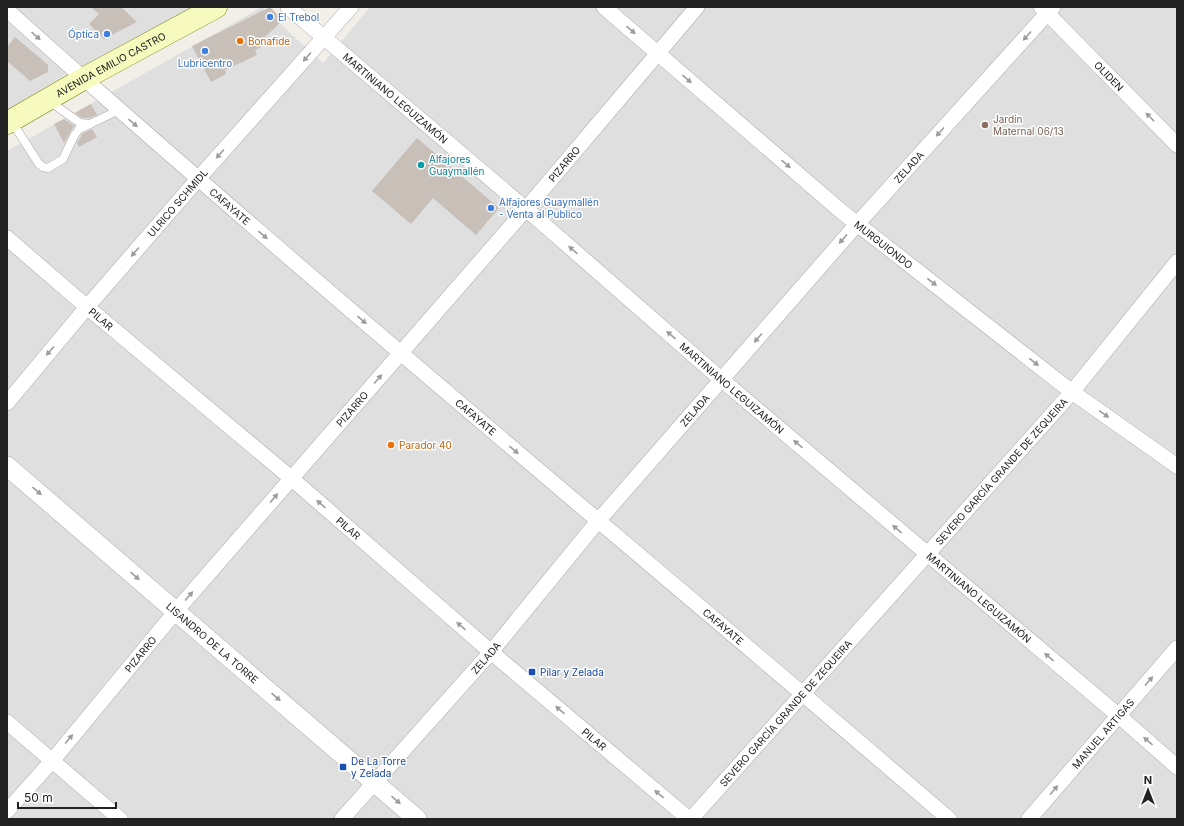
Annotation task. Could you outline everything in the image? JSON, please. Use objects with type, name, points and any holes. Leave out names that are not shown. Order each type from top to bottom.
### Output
[{"type":"main road","name":"AVENIDA EMILIO CASTRO","points":[[9,122],[83,79],[216,7]]},
{"type":"street","name":"MARTINIANO LEGUIZAMÓN","points":[[288,7],[526,209],[722,380],[1119,716],[1177,767]]},
{"type":"street","name":"ULRICO SCHMIDL","points":[[7,403],[87,307],[198,179],[351,7]]},
{"type":"street","name":"MURGUIONDO","points":[[604,7],[842,212],[1072,392],[1177,466]]},
{"type":"street","name":"PIZARRO","points":[[7,811],[52,761],[176,611],[526,209],[697,7]]},
{"type":"street","name":"OLIDEN","points":[[1047,9],[1177,145]]},
{"type":"street","name":"ZELADA","points":[[342,819],[491,652],[598,521],[1047,9]]},
{"type":"street","name":"CAFAYATE","points":[[7,10],[83,79],[400,354],[803,693],[949,819]]},
{"type":"street","name":"PILAR","points":[[7,238],[291,478],[491,652],[690,819]]},
{"type":"street","name":"SEVERO GARCÍA GRANDE DE ZEQUEIRA","points":[[690,819],[1072,392],[1177,262]]},
{"type":"street","name":"LISANDRO DE LA TORRE","points":[[7,466],[418,819]]},
{"type":"street","name":"MANUEL ARTIGAS","points":[[1029,819],[1177,648]]},
{"type":"street","points":[[7,722],[120,819]]},
{"type":"lane","points":[[47,100],[80,123],[90,124]]},
{"type":"lane","points":[[9,122],[39,164],[48,168],[63,160],[74,136],[79,129],[119,110]]},
{"type":"shaded area","points":[[16,7],[196,7],[86,69]]},
{"type":"shaded area","points":[[262,7],[323,63],[370,7],[1177,7],[1177,819],[7,819],[7,151]]},
{"type":"shaded area","points":[[7,22],[66,74],[7,110]]},
{"type":"building","points":[[91,7],[121,7],[137,22],[104,39],[89,24],[99,14]]},
{"type":"building","points":[[270,7],[283,20],[264,38],[267,44],[255,50],[257,55],[225,70],[226,74],[211,82],[192,46]]},
{"type":"building","points":[[15,37],[48,65],[48,72],[30,81],[7,61],[7,47]]},
{"type":"building","points":[[91,104],[97,115],[89,118],[82,118],[75,113]]},
{"type":"building","points":[[64,119],[74,126],[64,143],[54,124]]},
{"type":"building","points":[[92,129],[97,137],[79,147],[77,143],[83,133]]},
{"type":"building","name":"Alfajores Guaymallén","points":[[417,138],[499,208],[476,235],[433,198],[411,224],[372,191]]},
{"type":"place","name":"El Trebol","points":[[270,17]]},
{"type":"place","name":"Óptica","points":[[107,34]]},
{"type":"place","name":"Bonafide","points":[[240,41]]},
{"type":"place","name":"Lubricentro","points":[[205,51]]},
{"type":"place","name":"Jardín Maternal 06/13","points":[[985,125]]},
{"type":"place","name":"Alfajores Guaymallén","points":[[421,165]]},
{"type":"place","name":"Alfajores Guaymallén - Venta al Publico","points":[[491,208]]},
{"type":"place","name":"Parador 40","points":[[391,445]]},
{"type":"place","name":"Pilar y Zelada","points":[[532,672]]},
{"type":"place","name":"De La Torre y Zelada","points":[[343,767]]}]
